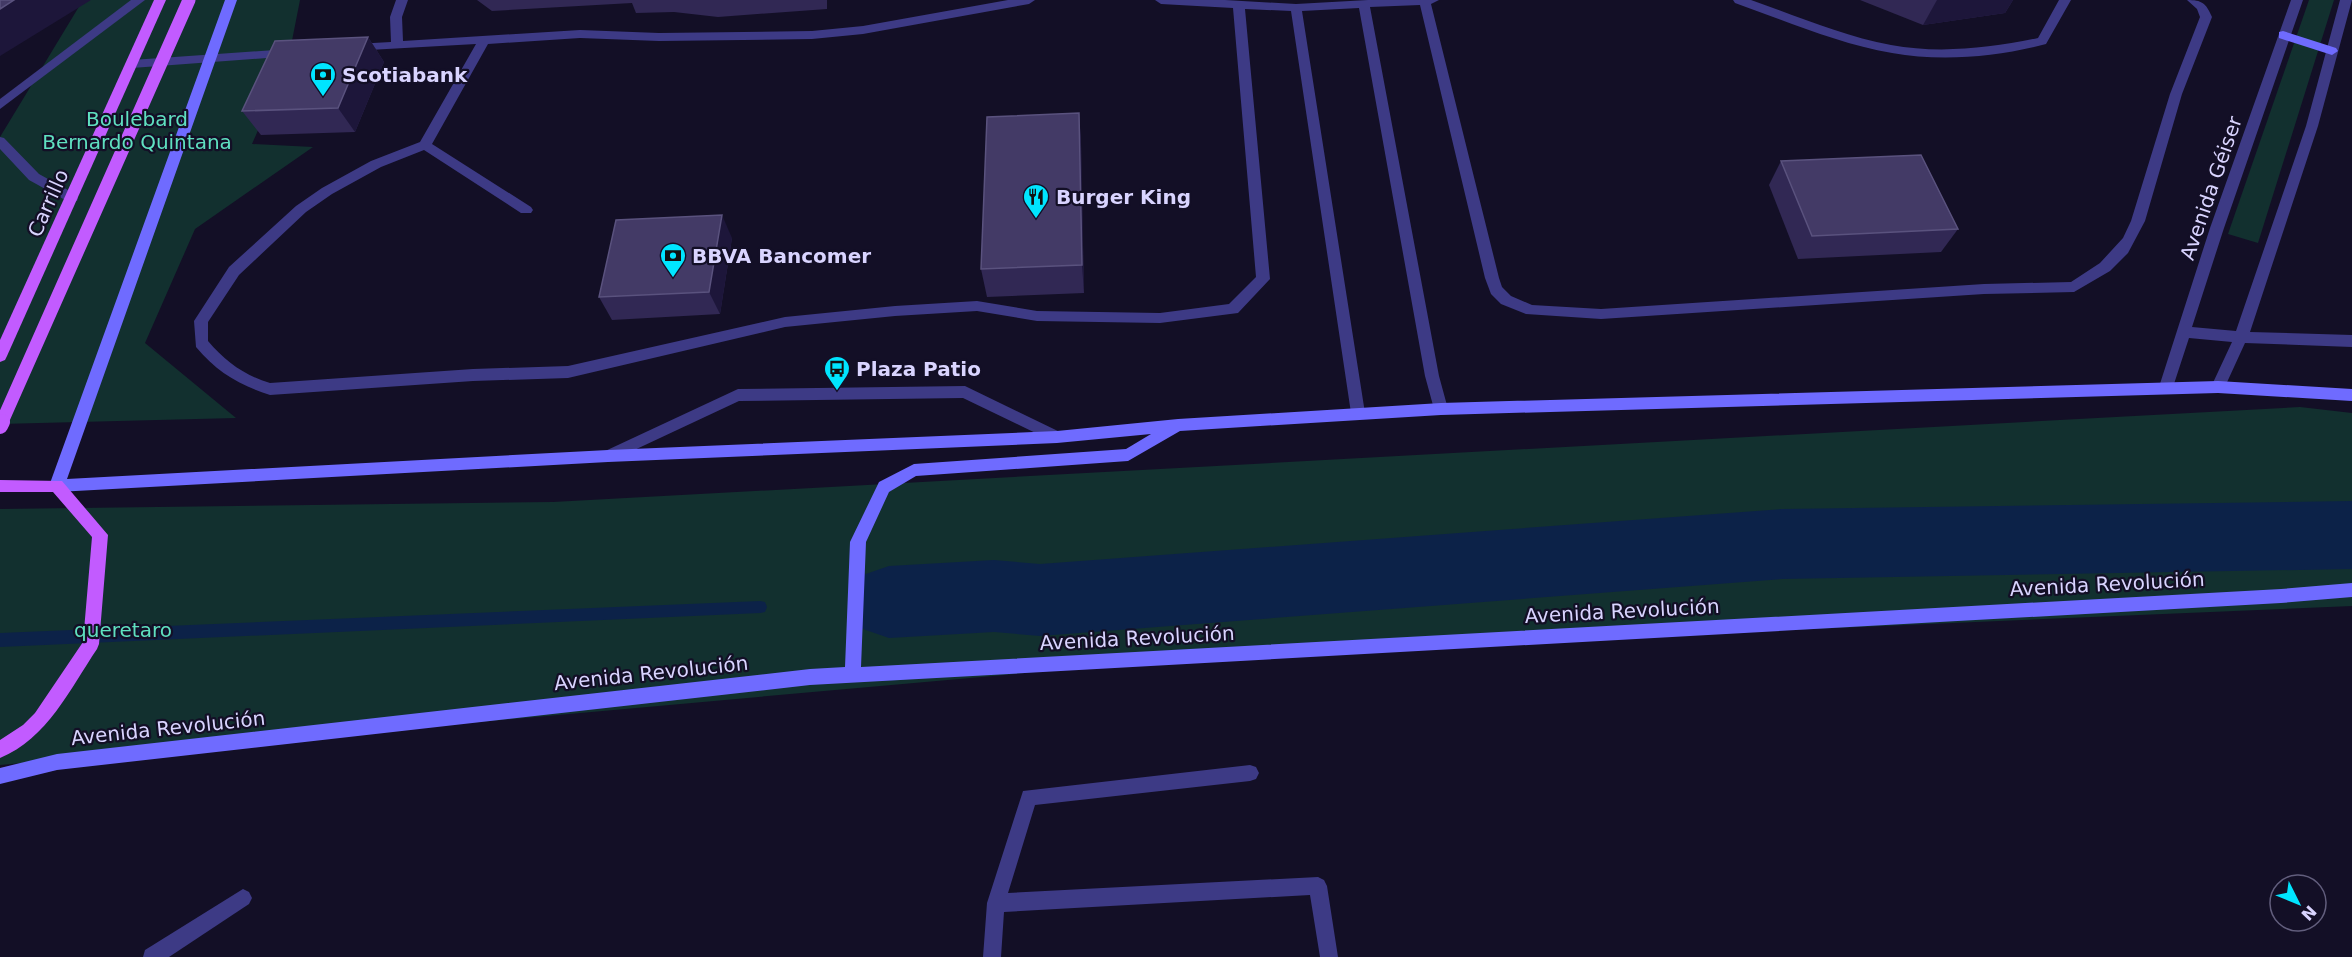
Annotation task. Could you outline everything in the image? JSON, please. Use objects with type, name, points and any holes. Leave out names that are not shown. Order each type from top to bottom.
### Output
[{"type":"main road","name":"Carrillo","points":[[0,356],[160,0]]},
{"type":"main road","points":[[0,426],[189,0]]},
{"type":"main road","points":[[57,486],[231,0]]},
{"type":"main road","points":[[2283,34],[2332,51]]},
{"type":"main road","points":[[0,486],[57,486],[608,456],[1057,437],[1178,425],[1441,409],[2218,387],[2352,395]]},
{"type":"main road","points":[[853,675],[852,648],[858,542],[884,487],[914,470],[1128,456],[1178,425]]},
{"type":"main road","points":[[0,750],[29,731],[40,719],[91,644],[100,535],[57,486]]},
{"type":"main road","name":"Avenida Revolución","points":[[0,776],[57,762],[798,678],[2281,596],[2352,590]]},
{"type":"street","points":[[0,105],[139,0]]},
{"type":"street","points":[[397,45],[396,17],[402,0]]},
{"type":"street","points":[[340,49],[483,42],[580,34],[659,37],[812,35],[863,30],[1029,0]]},
{"type":"street","points":[[1161,0],[1296,8],[1429,1],[1496,290],[1506,300],[1531,310],[1601,314],[1984,289],[2074,287],[2105,267],[2124,249],[2138,221],[2176,94],[2206,17],[2202,7],[2193,0]]},
{"type":"street","points":[[1739,0],[1893,50],[1940,52],[2022,46],[2042,41],[2065,0]]},
{"type":"street","name":"Avenida Géiser","points":[[2165,390],[2283,34],[2297,0]]},
{"type":"street","points":[[2218,387],[2241,338],[2312,126],[2346,0]]},
{"type":"street","points":[[1364,4],[1432,376],[1441,409]]},
{"type":"street","points":[[483,42],[425,145],[376,164],[327,190],[301,209],[234,271],[201,321],[201,343],[218,364],[240,380],[270,389],[473,375],[568,372],[785,322],[895,311],[978,306],[1037,316],[1160,318],[1233,309],[1263,279],[1239,5]]},
{"type":"street","points":[[1296,8],[1358,413]]},
{"type":"street","points":[[132,64],[305,52]]},
{"type":"street","points":[[0,141],[34,177],[72,198]]},
{"type":"street","points":[[425,145],[526,210]]},
{"type":"street","points":[[2183,332],[2241,338],[2352,341]]},
{"type":"street","points":[[608,456],[738,395],[965,392],[1057,437]]},
{"type":"street","points":[[992,957],[996,903],[1029,797],[1250,773]]},
{"type":"street","points":[[996,903],[1318,886],[1329,957]]},
{"type":"street","points":[[152,957],[243,898]]},
{"type":"green space","name":"Boulebard Bernardo Quintana","points":[[83,0],[300,0],[288,61],[252,144],[313,147],[195,229],[145,343],[236,418],[0,424],[0,137]]},
{"type":"green space","points":[[2309,0],[2334,0],[2258,243],[2228,234]]},
{"type":"green space","name":"queretaro","points":[[2300,407],[2352,413],[2352,606],[1248,653],[0,765],[0,509],[553,502]]},
{"type":"building","points":[[0,0],[14,0],[0,9]]},
{"type":"building","points":[[368,37],[338,108],[242,111],[275,41]]},
{"type":"building","name":"Burger King","points":[[1079,113],[1082,265],[981,269],[987,117]]},
{"type":"building","points":[[1921,155],[1958,229],[1812,236],[1781,161]]},
{"type":"building","points":[[722,215],[709,292],[599,297],[616,220]]},
{"type":"waterway","points":[[889,602],[994,596],[1040,600],[1782,544],[2352,535]]},
{"type":"waterway","points":[[0,640],[760,607]]},
{"type":"place","name":"Scotiabank","points":[[323,98]]},
{"type":"place","name":"Burger King","points":[[1036,220]]},
{"type":"place","name":"BBVA Bancomer","points":[[673,279]]},
{"type":"place","name":"Plaza Patio","points":[[837,392]]}]
